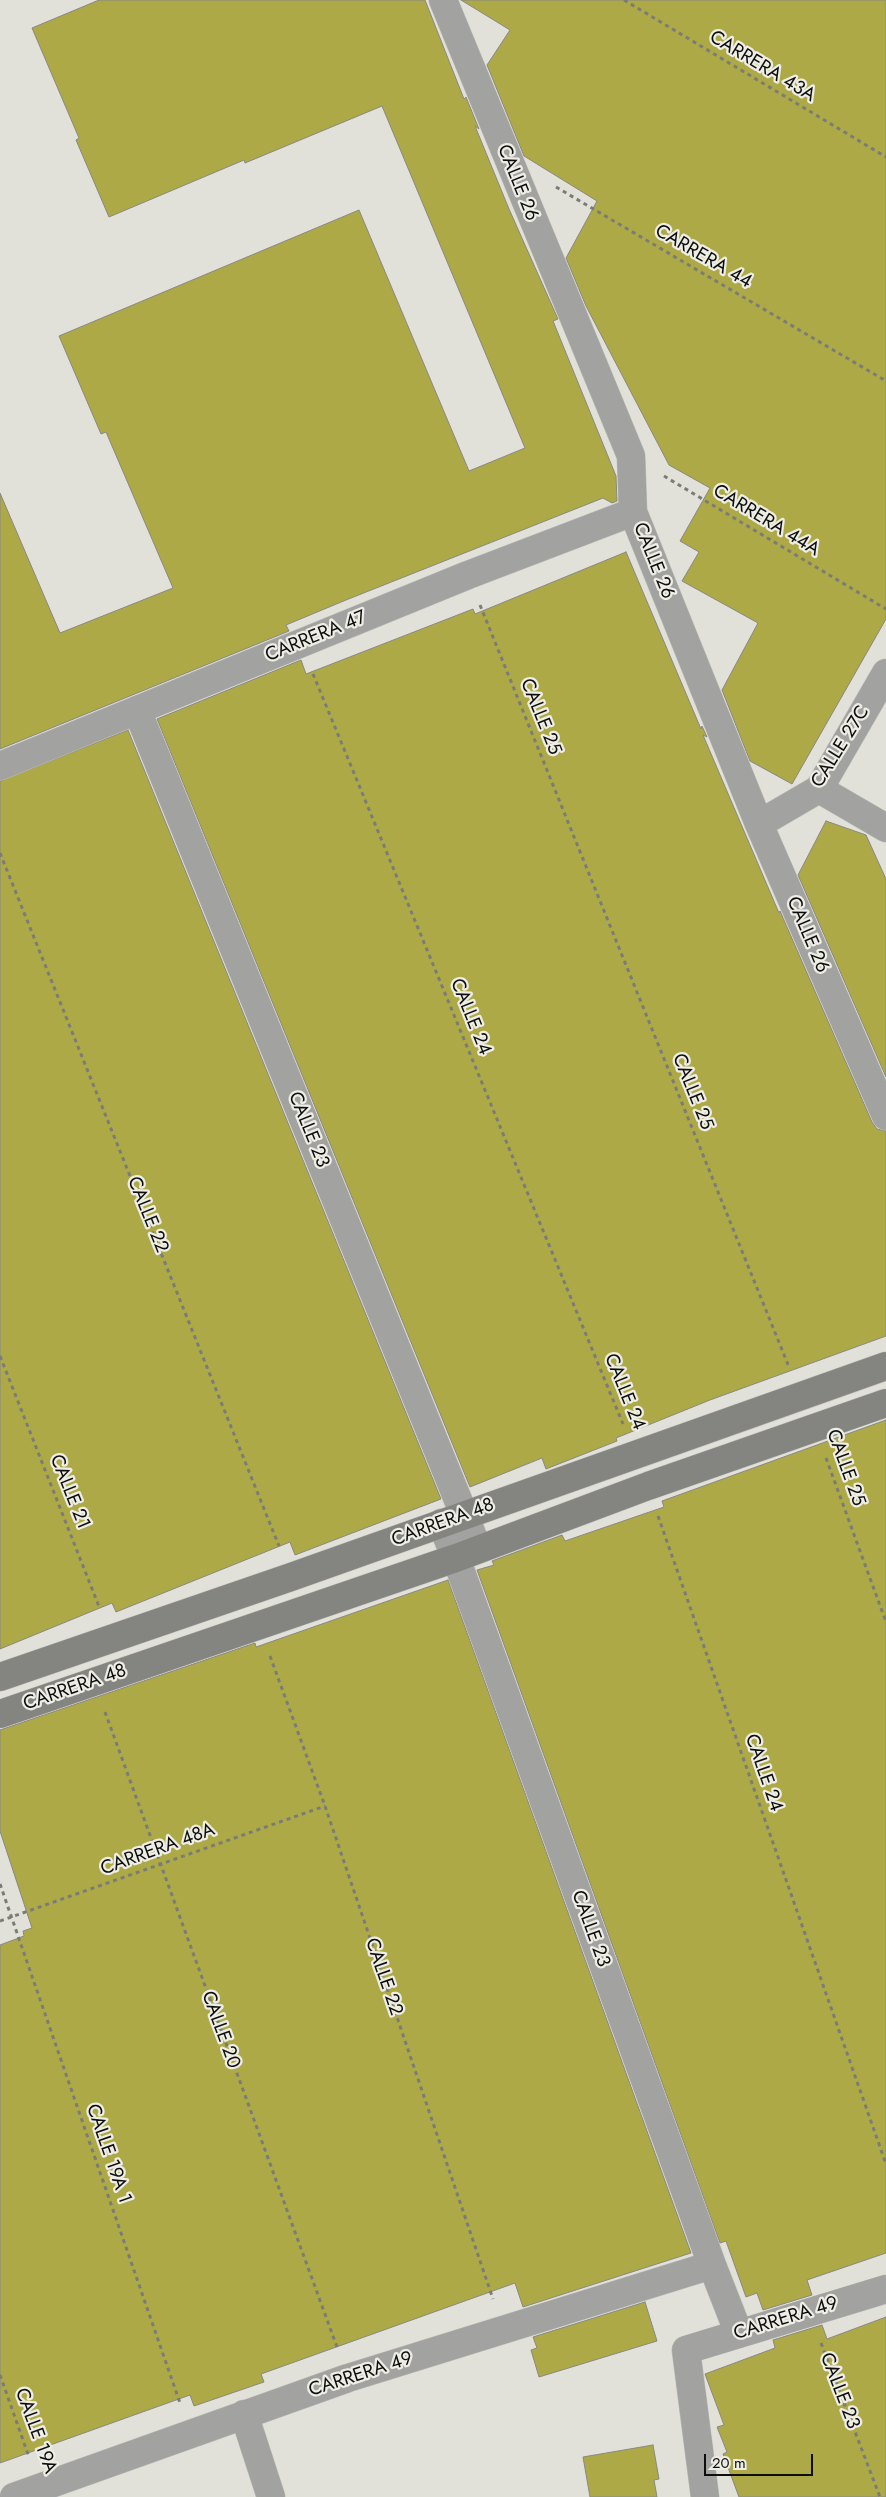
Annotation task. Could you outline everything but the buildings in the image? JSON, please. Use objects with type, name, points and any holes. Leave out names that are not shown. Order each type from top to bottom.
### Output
[{"type":"street","name":"CALLE 26","points":[[442,0],[631,456],[633,512],[759,824],[886,1116]]},
{"type":"street","name":"CARRERA 47","points":[[0,766],[468,575],[633,512]]},
{"type":"street","name":"CALLE 27C","points":[[759,824],[819,789],[886,673]]},
{"type":"street","name":"CALLE 23","points":[[137,710],[467,1554],[712,2265],[739,2334]]},
{"type":"street","points":[[819,789],[886,828]]},
{"type":"street","name":"CARRERA 48","points":[[0,1677],[291,1577],[886,1366]]},
{"type":"street","name":"CARRERA 48","points":[[0,1714],[467,1554],[648,1486],[886,1403]]},
{"type":"street","name":"CARRERA 49","points":[[14,2497],[348,2378],[712,2265]]},
{"type":"street","name":"CARRERA 49","points":[[705,2497],[686,2350],[886,2288]]},
{"type":"street","points":[[244,2414],[271,2497]]},
{"type":"path","name":"CARRERA 43A","points":[[624,0],[886,157]]},
{"type":"path","name":"CARRERA 44","points":[[549,182],[886,380]]},
{"type":"path","name":"CARRERA 44A","points":[[631,456],[886,609]]},
{"type":"path","name":"CALLE 25","points":[[468,575],[800,1396]]},
{"type":"path","name":"CALLE 24","points":[[300,644],[635,1454]]},
{"type":"path","name":"CALLE 22","points":[[0,853],[261,1497],[291,1577]]},
{"type":"path","name":"CALLE 21","points":[[0,1356],[112,1638]]},
{"type":"path","name":"CALLE 25","points":[[815,1427],[886,1622]]},
{"type":"path","name":"CALLE 24","points":[[648,1486],[886,2164]]},
{"type":"path","name":"CALLE 22","points":[[258,1625],[325,1806],[504,2330]]},
{"type":"path","name":"CALLE 20","points":[[94,1681],[159,1864],[348,2378]]},
{"type":"path","name":"CARRERA 48A","points":[[0,1921],[325,1806]]},
{"type":"path","name":"CALLE 19A 1","points":[[0,1884],[190,2433]]},
{"type":"path","name":"CALLE 23","points":[[809,2312],[880,2497]]},
{"type":"path","name":"CALLE 19A","points":[[0,2375],[40,2487]]}]
